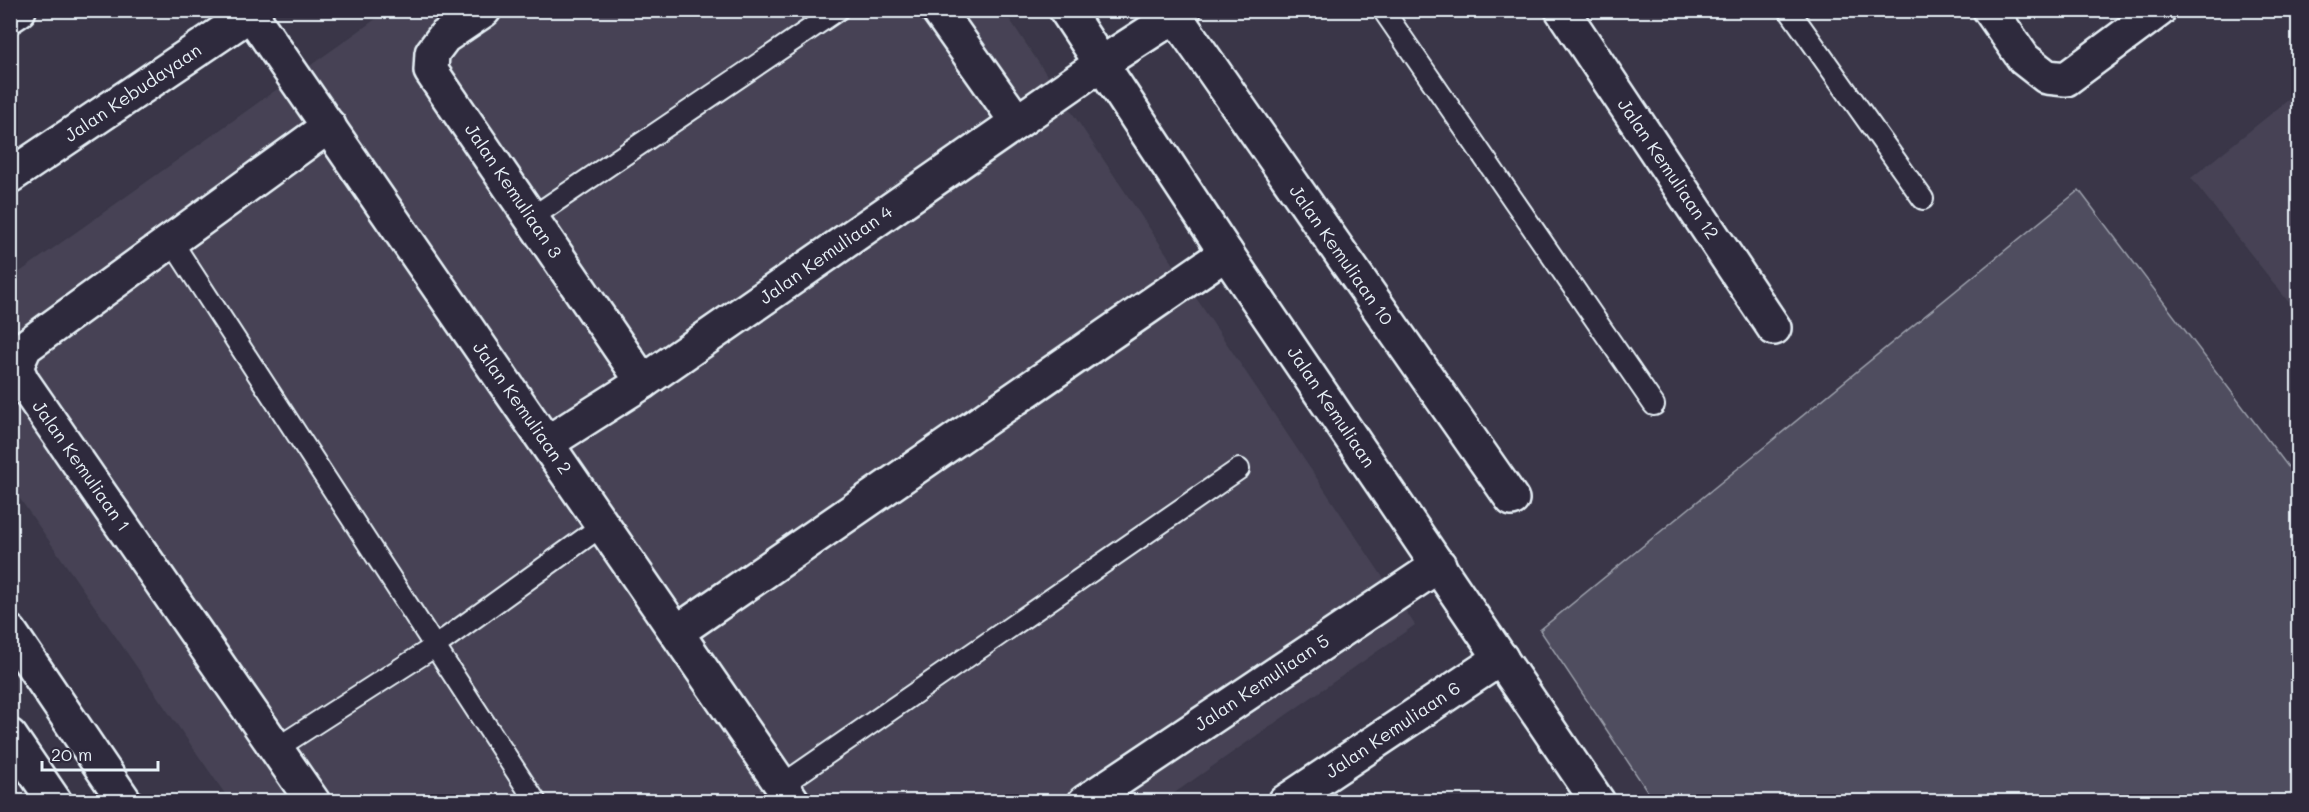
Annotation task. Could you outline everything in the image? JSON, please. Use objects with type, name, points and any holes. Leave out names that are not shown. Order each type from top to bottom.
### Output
[{"type":"street","points":[[10,16],[19,10]]},
{"type":"street","name":"Jalan Kemuliaan 3","points":[[484,10],[444,37],[432,53],[431,71],[643,382]]},
{"type":"street","points":[[938,10],[1017,122]]},
{"type":"street","name":"Jalan Kemuliaan","points":[[1066,10],[1226,253],[1501,658],[1587,798]]},
{"type":"street","name":"Jalan Kemuliaan 12","points":[[1562,10],[1774,328]]},
{"type":"street","points":[[1990,10],[2024,59],[2047,77],[2066,79],[2159,10]]},
{"type":"street","name":"Jalan Kemuliaan 2","points":[[254,12],[329,126],[787,793]]},
{"type":"street","name":"Jalan Kebudayaan","points":[[10,176],[254,12]]},
{"type":"street","name":"Jalan Kemuliaan 4","points":[[547,443],[643,382],[1176,13]]},
{"type":"street","name":"Jalan Kemuliaan 10","points":[[1176,13],[1512,499]]},
{"type":"street","name":"Jalan Kemuliaan 1","points":[[313,801],[22,381],[16,367],[26,347],[329,126]]},
{"type":"street","points":[[677,632],[1226,253]]},
{"type":"street","name":"Jalan Kemuliaan 5","points":[[1085,801],[1438,566]]},
{"type":"street","points":[[10,632],[125,801]]},
{"type":"street","name":"Jalan Kemuliaan 6","points":[[1285,801],[1501,658]]},
{"type":"street","points":[[10,736],[55,801]]},
{"type":"lane","points":[[531,218],[838,10]]},
{"type":"lane","points":[[1383,10],[1654,405]]},
{"type":"lane","points":[[1789,10],[1923,199]]},
{"type":"lane","points":[[172,242],[536,801]]},
{"type":"lane","points":[[787,793],[1239,469]]},
{"type":"lane","points":[[277,748],[434,647],[603,525]]},
{"type":"shaded area","points":[[387,11],[1004,11],[1415,625],[1163,801],[230,801],[11,486],[10,279]]},
{"type":"shaded area","points":[[2298,92],[2298,314],[2191,178]]},
{"type":"shaded area","points":[[2079,190],[2298,480],[2298,801],[1654,801],[1540,630]]}]
